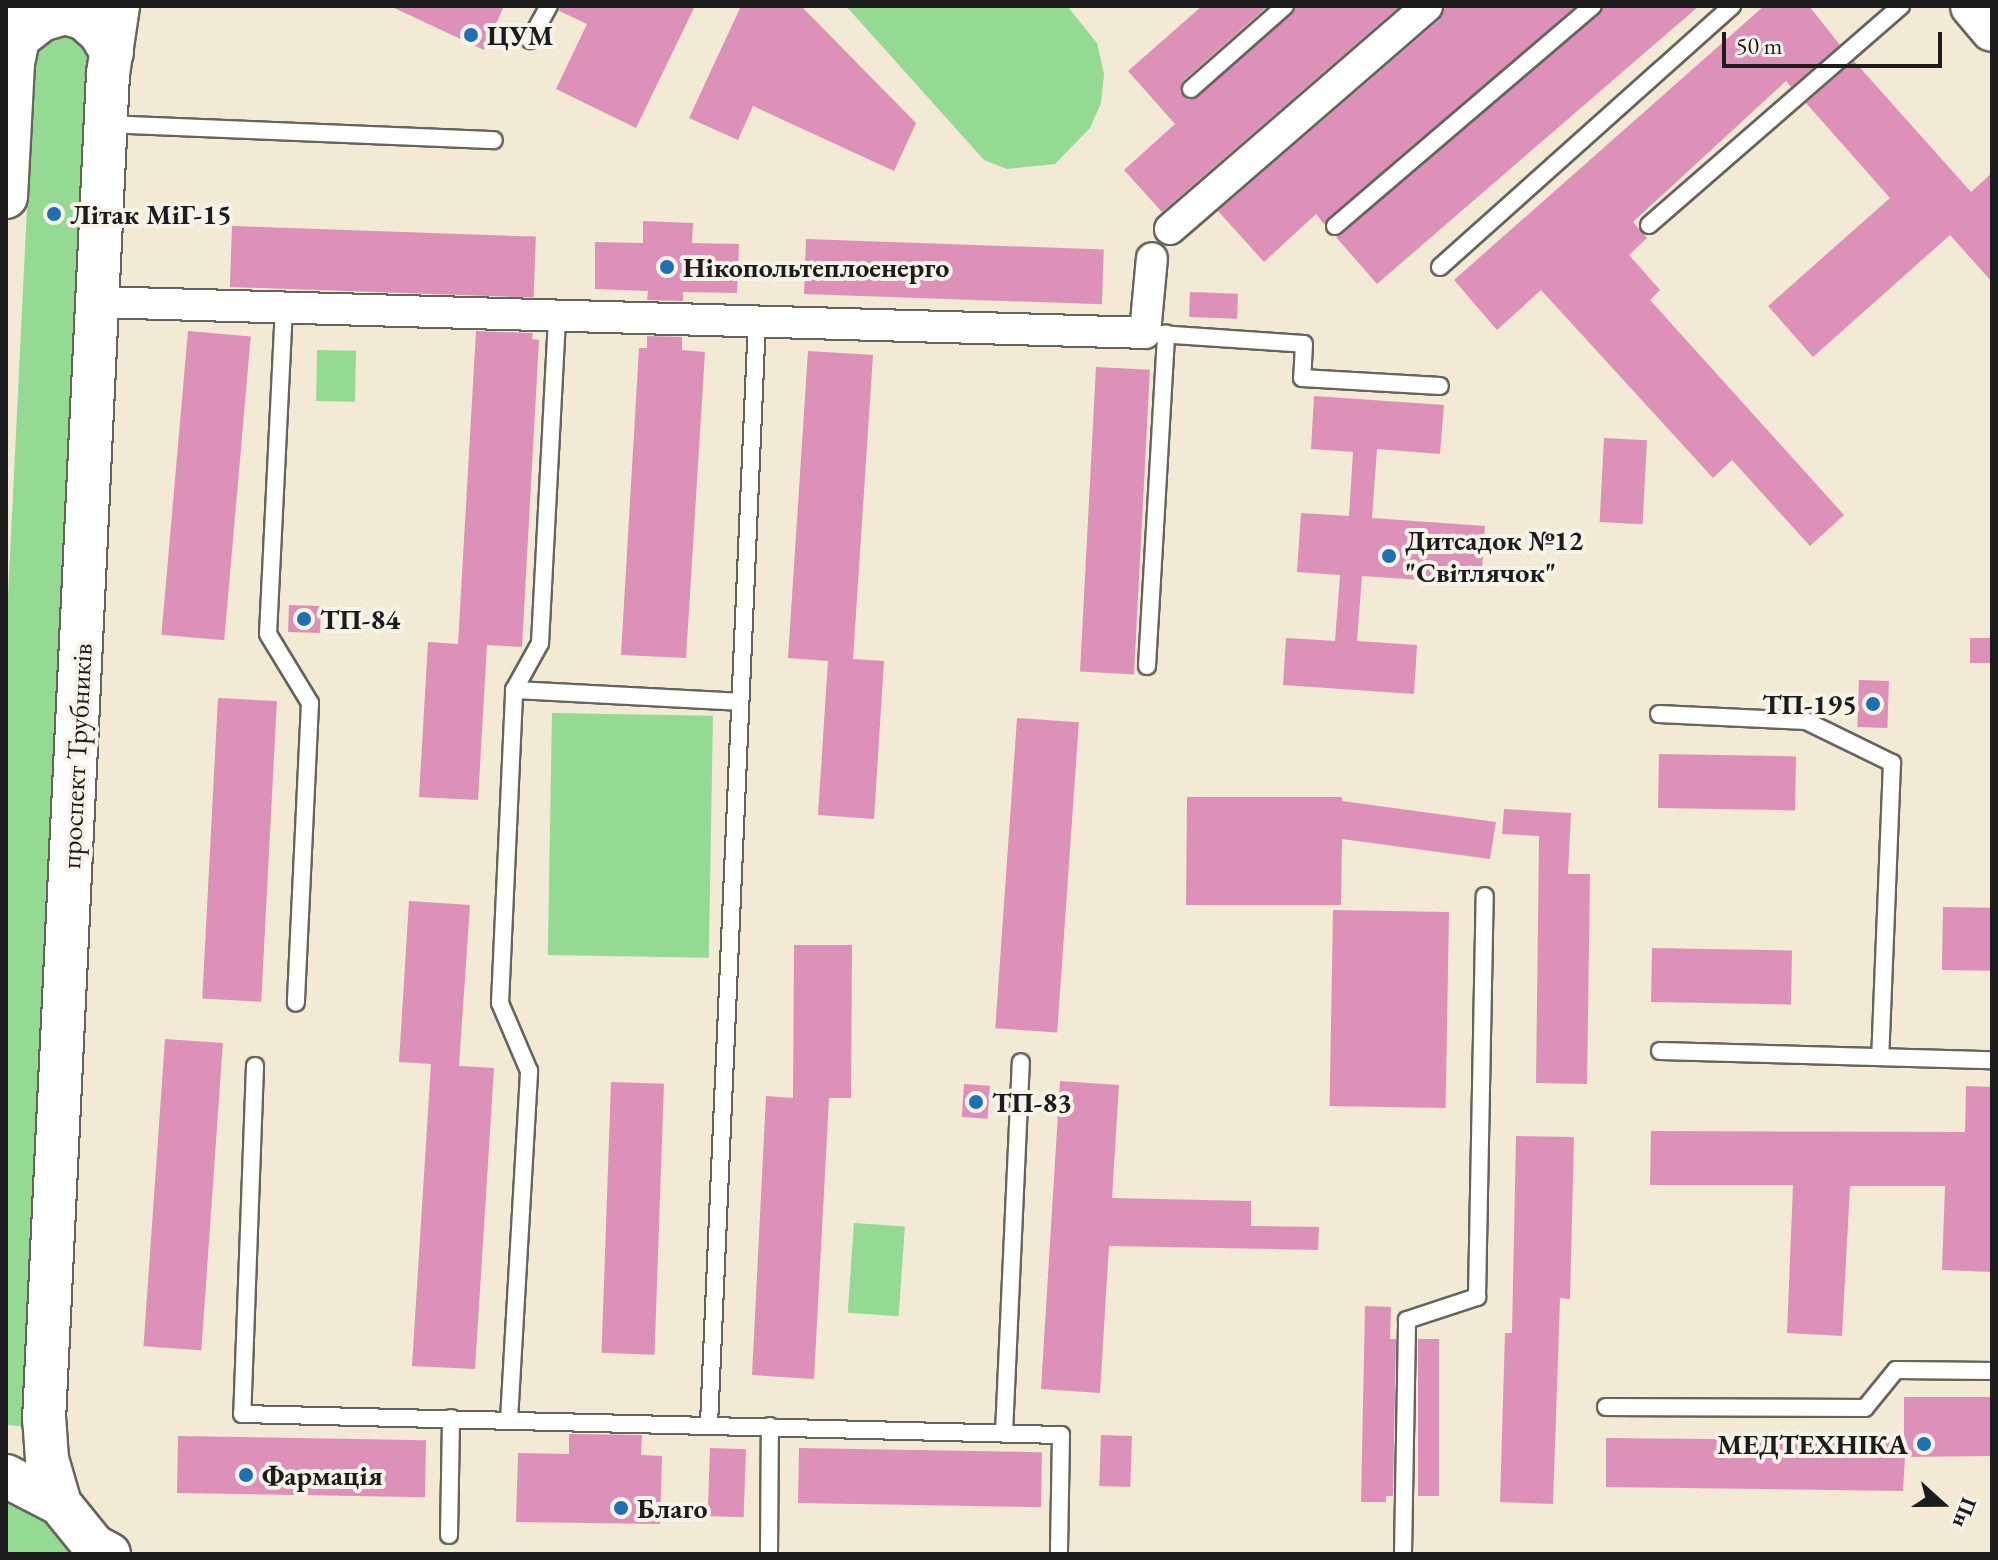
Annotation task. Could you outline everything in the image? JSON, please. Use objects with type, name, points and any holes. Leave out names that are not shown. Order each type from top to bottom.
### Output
[{"type":"main road","name":"проспект Трубників","points":[[60,1504],[47,1459],[44,1420],[106,123],[118,6]]},
{"type":"main road","points":[[1972,6],[1992,30]]},
{"type":"main road","points":[[6,197],[16,29],[65,13],[83,18],[100,33],[112,53]]},
{"type":"main road","points":[[6,1476],[60,1504],[100,1551]]},
{"type":"street","points":[[1170,229],[1427,6]]},
{"type":"street","points":[[97,302],[1156,334],[1152,258]]},
{"type":"lane","points":[[530,40],[549,6]]},
{"type":"lane","points":[[1191,89],[1285,6]]},
{"type":"lane","points":[[1335,226],[1593,6]]},
{"type":"lane","points":[[1440,267],[1732,6]]},
{"type":"lane","points":[[1649,225],[1901,6]]},
{"type":"lane","points":[[106,123],[494,140]]},
{"type":"lane","points":[[284,307],[268,634],[310,703],[296,1003]]},
{"type":"lane","points":[[509,1420],[529,1071],[500,1003],[514,690],[540,643],[557,316]]},
{"type":"lane","points":[[709,1424],[757,322]]},
{"type":"lane","points":[[1147,666],[1156,334],[1304,344],[1302,378],[1440,386]]},
{"type":"lane","points":[[514,690],[740,702]]},
{"type":"lane","points":[[1659,714],[1806,721],[1892,763],[1880,1057]]},
{"type":"lane","points":[[1403,1554],[1407,1320],[1477,1297],[1485,896]]},
{"type":"lane","points":[[1660,1051],[1992,1060]]},
{"type":"lane","points":[[1004,1433],[1021,1062]]},
{"type":"lane","points":[[255,1066],[242,1414],[1061,1435],[1059,1554]]},
{"type":"lane","points":[[1606,1407],[1865,1408],[1896,1370],[1992,1371]]},
{"type":"lane","points":[[449,1535],[451,1418]]},
{"type":"lane","points":[[769,1554],[770,1426]]},
{"type":"green space","points":[[846,6],[1067,6],[1097,43],[1104,74],[1101,103],[1090,128],[1055,164],[1007,169],[984,160]]},
{"type":"green space","points":[[61,27],[92,45],[35,1427],[6,1425],[6,638],[35,44]]},
{"type":"green space","points":[[317,350],[356,351],[355,402],[316,401]]},
{"type":"green space","points":[[552,713],[713,716],[709,958],[548,955]]},
{"type":"green space","points":[[854,1223],[905,1227],[899,1316],[848,1313]]},
{"type":"green space","points":[[6,1499],[32,1511],[60,1536],[71,1554],[6,1554]]},
{"type":"building","name":"ЦУМ","points":[[390,6],[504,6],[484,50]]},
{"type":"building","points":[[560,6],[695,6],[636,128],[556,89],[587,24],[559,11]]},
{"type":"building","points":[[741,6],[801,6],[916,123],[894,171],[753,106],[738,140],[689,118]]},
{"type":"building","points":[[1202,6],[1268,6],[1183,81],[1180,92],[1188,100],[1198,97],[1296,6],[1400,6],[1162,212],[1124,170],[1175,124],[1128,71]]},
{"type":"building","points":[[1445,6],[1576,6],[1324,224],[1316,214],[1264,262],[1218,211],[1439,20]]},
{"type":"building","points":[[1604,6],[1699,6],[1377,284],[1336,237]]},
{"type":"building","points":[[1764,6],[1809,6],[1840,45],[1791,87],[1786,81],[1633,222],[1647,238],[1629,255],[1660,290],[1650,300],[1844,515],[1810,546],[1732,460],[1713,478],[1541,290],[1497,330],[1454,280]]},
{"type":"building","points":[[1854,61],[1971,192],[1992,173],[1992,282],[1950,235],[1813,357],[1768,306],[1890,198],[1806,103]]},
{"type":"building","name":"Нікопольтеплоенерго","points":[[643,221],[693,223],[692,243],[739,244],[737,293],[683,292],[683,301],[647,300],[648,291],[595,289],[595,242],[643,243]]},
{"type":"building","points":[[232,226],[536,237],[534,298],[230,287]]},
{"type":"building","points":[[806,239],[1104,249],[1102,304],[804,294]]},
{"type":"building","points":[[1190,292],[1238,294],[1237,319],[1189,317]]},
{"type":"building","points":[[188,331],[251,336],[224,640],[161,635]]},
{"type":"building","points":[[476,331],[533,333],[532,339],[539,340],[522,647],[487,645],[478,800],[419,797],[428,642],[458,644]]},
{"type":"building","points":[[647,336],[682,337],[682,350],[705,352],[686,658],[621,655],[639,348],[647,348]]},
{"type":"building","points":[[808,351],[873,355],[853,659],[884,661],[874,819],[818,815],[828,661],[788,658]]},
{"type":"building","points":[[1096,367],[1150,370],[1134,674],[1080,672]]},
{"type":"building","points":[[1314,396],[1444,405],[1440,454],[1377,449],[1372,518],[1485,526],[1481,584],[1362,576],[1357,641],[1417,645],[1414,694],[1283,685],[1286,638],[1335,641],[1340,575],[1297,572],[1301,513],[1349,516],[1353,452],[1311,449]]},
{"type":"building","points":[[1604,438],[1647,440],[1643,524],[1600,522]]},
{"type":"building","name":"ТП-84","points":[[289,605],[321,606],[320,633],[288,632]]},
{"type":"building","points":[[1970,638],[1992,638],[1992,663],[1970,663]]},
{"type":"building","name":"ТП-195","points":[[1859,680],[1889,681],[1887,728],[1857,727]]},
{"type":"building","points":[[218,698],[277,701],[261,1002],[202,999]]},
{"type":"building","points":[[1017,718],[1079,722],[1057,1033],[995,1028]]},
{"type":"building","points":[[1659,754],[1796,756],[1795,810],[1658,808]]},
{"type":"building","points":[[1187,797],[1342,797],[1342,801],[1496,822],[1490,859],[1342,839],[1341,905],[1186,905]]},
{"type":"building","points":[[1504,809],[1571,813],[1568,874],[1590,874],[1587,1084],[1536,1083],[1539,836],[1502,834]]},
{"type":"building","points":[[409,901],[470,905],[459,1066],[494,1068],[475,1369],[412,1366],[431,1064],[399,1062]]},
{"type":"building","points":[[1943,907],[1992,908],[1991,971],[1942,970]]},
{"type":"building","points":[[1333,910],[1449,912],[1446,1108],[1330,1106]]},
{"type":"building","points":[[794,945],[852,945],[851,1098],[829,1098],[814,1379],[752,1375],[766,1096],[793,1098]]},
{"type":"building","points":[[1652,948],[1792,950],[1791,1004],[1651,1002]]},
{"type":"building","points":[[165,1039],[223,1043],[201,1350],[144,1346]]},
{"type":"building","points":[[1060,1081],[1119,1085],[1112,1198],[1251,1201],[1251,1226],[1319,1227],[1318,1250],[1109,1246],[1100,1393],[1041,1389]]},
{"type":"building","points":[[611,1082],[664,1084],[655,1355],[602,1353]]},
{"type":"building","name":"ТП-83","points":[[964,1084],[990,1086],[988,1119],[962,1117]]},
{"type":"building","points":[[1966,1086],[1992,1087],[1992,1272],[1942,1270],[1945,1186],[1850,1186],[1842,1336],[1787,1333],[1793,1185],[1650,1185],[1651,1131],[1965,1132]]},
{"type":"building","points":[[1516,1136],[1574,1137],[1570,1299],[1560,1298],[1553,1504],[1500,1502],[1505,1333],[1512,1333]]},
{"type":"building","points":[[1365,1306],[1391,1307],[1390,1339],[1396,1339],[1393,1496],[1386,1496],[1386,1502],[1361,1502]]},
{"type":"building","points":[[1418,1339],[1439,1339],[1439,1496],[1418,1496]]},
{"type":"building","points":[[1904,1397],[1992,1397],[1992,1456],[1905,1457],[1903,1491],[1606,1487],[1606,1438],[1904,1441]]},
{"type":"building","points":[[569,1434],[642,1435],[641,1455],[662,1456],[660,1524],[516,1522],[518,1453],[569,1454]]},
{"type":"building","points":[[1101,1435],[1132,1436],[1130,1487],[1099,1486]]},
{"type":"building","points":[[178,1436],[426,1440],[425,1497],[177,1493]]},
{"type":"building","points":[[710,1448],[746,1449],[744,1517],[708,1516]]},
{"type":"building","points":[[799,1448],[1042,1452],[1041,1507],[798,1503]]},
{"type":"place","name":"ЦУМ","points":[[471,35]]},
{"type":"place","name":"Літак МіГ-15","points":[[54,214]]},
{"type":"place","name":"Нікопольтеплоенерго","points":[[667,267]]},
{"type":"place","name":"Дитсадок №12 \"Світлячок\"","points":[[1389,556]]},
{"type":"place","name":"ТП-84","points":[[304,619]]},
{"type":"place","name":"ТП-195","points":[[1873,704]]},
{"type":"place","name":"ТП-83","points":[[976,1102]]},
{"type":"place","name":"МЕДТЕХНІКА","points":[[1924,1444]]},
{"type":"place","name":"Фармація","points":[[246,1475]]},
{"type":"place","name":"Благо","points":[[621,1508]]}]
